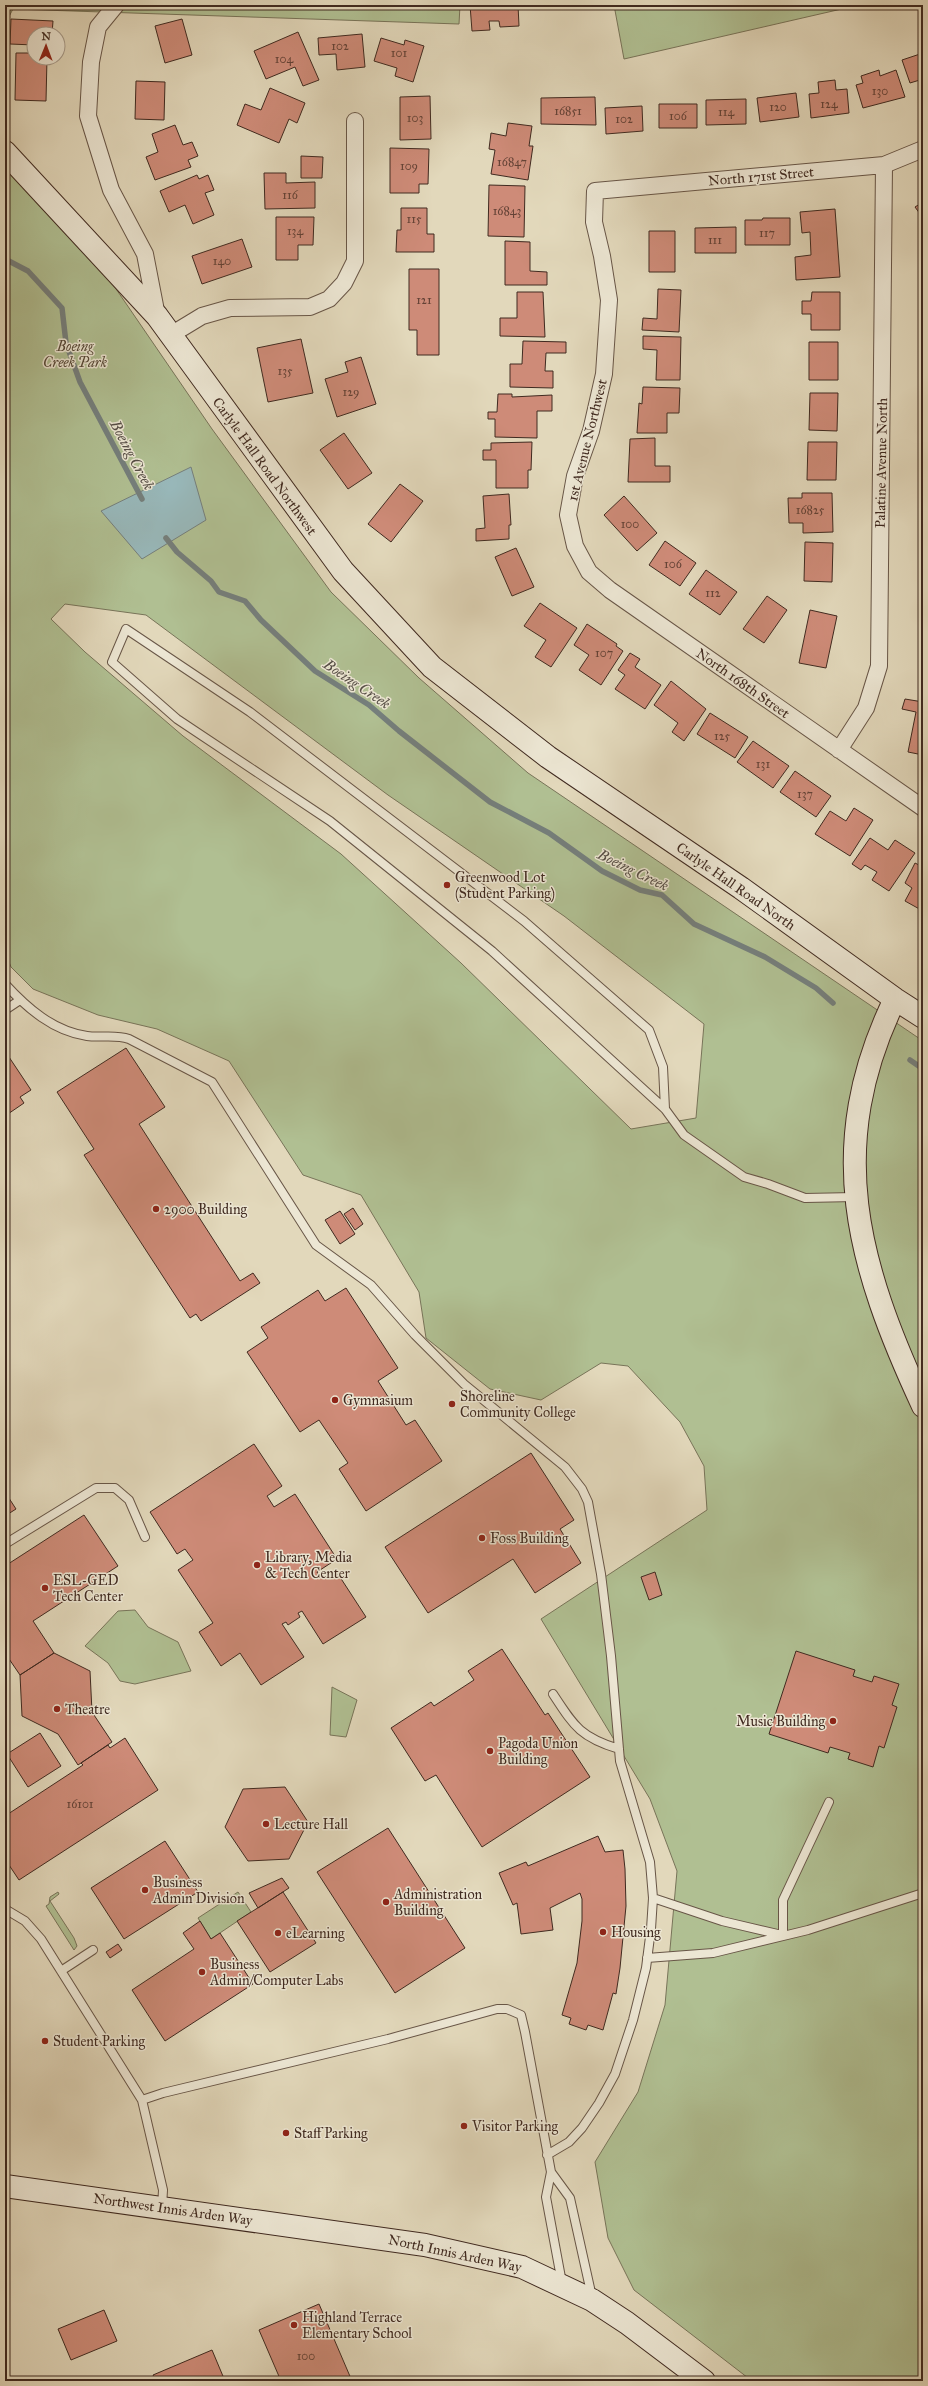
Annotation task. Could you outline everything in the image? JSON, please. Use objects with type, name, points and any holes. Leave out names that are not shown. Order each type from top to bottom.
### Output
[{"type":"street","points":[[116,5],[98,27],[91,62],[88,116],[111,190],[145,254],[157,316]]},
{"type":"street","points":[[169,336],[202,316],[230,308],[310,306],[329,300],[344,284],[355,261],[355,121]]},
{"type":"street","name":"North 171st Street","points":[[595,191],[884,165],[923,149]]},
{"type":"street","name":"Carlyle Hall Road Northwest","points":[[5,152],[157,316],[169,336],[343,571],[432,666],[548,757]]},
{"type":"street","name":"Palatine Avenue North","points":[[839,750],[866,708],[879,666],[884,165]]},
{"type":"street","name":"1st Avenue Northwest","points":[[575,546],[568,515],[575,476],[591,431],[604,374],[609,300],[602,256],[594,222],[595,191]]},
{"type":"street","name":"North 168th Street","points":[[575,546],[589,572],[610,590],[923,808]]},
{"type":"street","name":"Carlyle Hall Road North","points":[[548,757],[741,888],[895,999],[923,1017]]},
{"type":"street","points":[[895,999],[878,1035],[860,1099],[854,1158],[855,1197],[860,1231],[895,1345],[923,1406]]},
{"type":"street","name":"Northwest Innis Arden Way","points":[[5,2186],[341,2232]]},
{"type":"street","name":"North Innis Arden Way","points":[[341,2232],[425,2245],[522,2266],[562,2284],[592,2300],[627,2323],[704,2381]]},
{"type":"street","name":"North Innis Arden Way","points":[[627,2323],[681,2381]]},
{"type":"lane","points":[[664,1109],[663,1068],[649,1030],[518,916],[250,712],[126,629],[112,662],[177,719],[330,820],[492,951],[664,1109],[684,1135],[744,1177],[805,1198],[855,1197]]},
{"type":"lane","points":[[5,984],[20,1000],[64,1030],[88,1036],[117,1036],[129,1039],[212,1082],[320,1249],[371,1285],[415,1335],[464,1384],[565,1467],[582,1489],[588,1502],[593,1525],[611,1656],[618,1749],[627,1789],[650,1862],[653,1898],[647,1958],[634,2020],[607,2090],[591,2116],[574,2137],[547,2156]]},
{"type":"lane","points":[[5,1010],[20,1000]]},
{"type":"lane","points":[[5,1544],[96,1488],[115,1488],[129,1500],[146,1537]]},
{"type":"lane","points":[[553,1694],[575,1727],[600,1744],[618,1749]]},
{"type":"lane","points":[[783,1935],[783,1900],[829,1802]]},
{"type":"lane","points":[[647,1958],[713,1953],[848,1918],[923,1893]]},
{"type":"lane","points":[[653,1898],[722,1921],[783,1935]]},
{"type":"lane","points":[[5,1909],[33,1929],[142,2100],[164,2190],[162,2208]]},
{"type":"lane","points":[[61,1971],[93,1950]]},
{"type":"lane","points":[[142,2100],[162,2093],[388,2039],[497,2009],[507,2009],[521,2015],[547,2156],[551,2172],[570,2198],[592,2300]]},
{"type":"lane","points":[[551,2172],[546,2197],[562,2284]]},
{"type":"green space","points":[[5,5],[460,5],[459,24],[13,9],[5,24]]},
{"type":"green space","points":[[614,5],[859,5],[624,59]]},
{"type":"green space","name":"Boeing Creek Park","points":[[5,169],[101,267],[212,429],[331,592],[419,678],[528,773],[923,1041],[923,2381],[752,2381],[634,2290],[608,2238],[595,2162],[638,2092],[665,2005],[677,1871],[650,1799],[541,1619],[707,1510],[704,1466],[680,1422],[628,1366],[601,1363],[541,1400],[490,1389],[426,1338],[419,1292],[361,1195],[303,1175],[229,1061],[157,1029],[98,1015],[33,989],[11,967],[5,952]],"holes":[[[65,604],[146,615],[388,795],[564,916],[704,1024],[696,1118],[631,1129],[461,963],[341,854],[183,736],[85,652],[51,619]]]},
{"type":"green space","points":[[135,1610],[148,1627],[178,1642],[191,1671],[135,1684],[120,1681],[108,1663],[85,1646],[118,1611]]},
{"type":"green space","points":[[332,1687],[357,1700],[346,1737],[330,1735]]},
{"type":"green space","points":[[58,1892],[59,1894],[50,1901],[74,1938],[77,1946],[74,1950],[46,1906],[49,1904],[50,1897]]},
{"type":"green space","points":[[238,1892],[251,1912],[211,1939],[198,1918]]},
{"type":"water","points":[[191,467],[206,520],[142,559],[101,511]]},
{"type":"building","points":[[470,5],[518,5],[519,26],[500,27],[499,21],[489,21],[490,30],[472,31]]},
{"type":"building","points":[[11,19],[53,21],[53,26],[26,26],[26,45],[10,44]]},
{"type":"building","points":[[182,19],[192,55],[165,63],[155,26]]},
{"type":"building","points":[[298,32],[319,80],[303,86],[295,67],[266,79],[254,51]]},
{"type":"building","points":[[362,34],[365,67],[337,70],[336,54],[319,55],[318,38]]},
{"type":"building","points":[[381,38],[404,45],[405,40],[424,46],[413,82],[395,76],[397,68],[374,61]]},
{"type":"building","points":[[16,53],[26,53],[26,66],[47,66],[46,101],[15,100]]},
{"type":"building","points":[[923,53],[923,79],[910,83],[902,60]]},
{"type":"building","points":[[879,70],[880,76],[896,70],[905,97],[863,108],[856,85],[863,83],[861,76]]},
{"type":"building","points":[[835,80],[836,90],[847,89],[849,113],[811,118],[809,94],[819,93],[818,82]]},
{"type":"building","points":[[136,81],[165,82],[164,120],[135,119]]},
{"type":"building","points":[[270,88],[305,103],[297,123],[289,119],[279,143],[237,125],[245,104],[261,110]]},
{"type":"building","points":[[796,93],[799,117],[760,122],[757,98]]},
{"type":"building","points":[[430,96],[431,139],[400,140],[400,97]]},
{"type":"building","points":[[595,97],[596,125],[541,124],[541,98]]},
{"type":"building","points":[[746,99],[746,124],[706,125],[706,100]]},
{"type":"building","points":[[659,104],[697,104],[697,128],[659,128]]},
{"type":"building","points":[[642,106],[643,131],[606,134],[605,108]]},
{"type":"building","points":[[508,123],[532,126],[529,146],[533,146],[528,180],[491,174],[495,150],[489,149],[491,133],[506,136]]},
{"type":"building","points":[[175,125],[183,145],[192,142],[198,156],[188,160],[191,167],[155,180],[146,157],[158,152],[152,134]]},
{"type":"building","points":[[390,148],[429,149],[428,184],[419,184],[419,193],[390,193]]},
{"type":"building","points":[[301,156],[323,157],[322,178],[301,178]]},
{"type":"building","points":[[264,173],[286,173],[286,183],[315,182],[315,208],[265,209]]},
{"type":"building","points":[[197,175],[199,179],[208,175],[214,190],[205,193],[214,215],[193,224],[185,205],[169,212],[160,191]]},
{"type":"building","points":[[489,185],[525,186],[524,237],[488,236]]},
{"type":"building","points":[[923,202],[923,218],[915,207]]},
{"type":"building","points":[[401,208],[427,208],[427,234],[434,234],[434,252],[396,252],[397,230],[401,230]]},
{"type":"building","points":[[835,209],[840,277],[796,280],[795,257],[811,255],[810,232],[802,233],[800,212]]},
{"type":"building","points":[[276,217],[314,217],[313,245],[298,245],[298,260],[276,260]]},
{"type":"building","points":[[763,218],[790,218],[790,245],[745,245],[745,220],[762,220]]},
{"type":"building","points":[[736,227],[736,253],[695,253],[695,228]]},
{"type":"building","points":[[649,231],[675,231],[675,272],[649,272]]},
{"type":"building","points":[[242,239],[252,267],[202,284],[192,256]]},
{"type":"building","points":[[505,241],[530,242],[530,271],[547,272],[547,285],[505,285]]},
{"type":"building","points":[[923,247],[923,285],[922,285]]},
{"type":"building","points":[[409,269],[439,269],[439,355],[417,355],[417,330],[409,330]]},
{"type":"building","points":[[658,289],[681,290],[679,332],[642,330],[643,318],[657,319]]},
{"type":"building","points":[[517,292],[543,292],[545,337],[500,336],[500,318],[517,318]]},
{"type":"building","points":[[812,292],[840,292],[840,330],[811,330],[811,314],[802,314],[802,301],[811,301]]},
{"type":"building","points":[[643,336],[681,337],[680,380],[656,380],[657,350],[643,349]]},
{"type":"building","points":[[301,339],[313,393],[268,402],[257,348]]},
{"type":"building","points":[[523,341],[566,342],[566,353],[546,353],[545,371],[553,371],[553,388],[510,387],[510,364],[522,364]]},
{"type":"building","points":[[809,342],[838,342],[838,380],[809,380]]},
{"type":"building","points":[[921,348],[923,348],[923,386],[920,386]]},
{"type":"building","points":[[361,357],[376,404],[337,417],[325,379],[348,372],[345,362]]},
{"type":"building","points":[[643,387],[680,388],[679,413],[667,413],[667,433],[637,433],[639,403],[642,404]]},
{"type":"building","points":[[810,393],[838,393],[837,431],[809,430]]},
{"type":"building","points":[[498,394],[512,394],[512,397],[552,395],[552,411],[537,411],[537,438],[495,437],[495,419],[488,419],[488,412],[497,412]]},
{"type":"building","points":[[921,397],[923,397],[923,435],[921,435]]},
{"type":"building","points":[[344,433],[372,473],[348,489],[320,450]]},
{"type":"building","points":[[655,438],[655,466],[670,466],[670,482],[628,482],[630,439]]},
{"type":"building","points":[[532,442],[531,470],[528,470],[528,488],[496,488],[496,460],[483,460],[483,450],[491,450],[491,443]]},
{"type":"building","points":[[808,442],[837,442],[836,480],[807,480]]},
{"type":"building","points":[[920,449],[923,449],[923,487],[920,487]]},
{"type":"building","points":[[400,484],[423,501],[391,542],[368,524]]},
{"type":"building","points":[[802,493],[832,493],[833,532],[803,533],[803,523],[789,523],[788,498],[802,498]]},
{"type":"building","points":[[509,494],[511,525],[509,525],[509,539],[476,541],[476,529],[485,528],[483,496]]},
{"type":"building","points":[[624,496],[657,533],[637,551],[604,515]]},
{"type":"building","points":[[920,498],[923,498],[923,537],[919,537]]},
{"type":"building","points":[[665,541],[696,563],[680,586],[649,565]]},
{"type":"building","points":[[805,542],[833,543],[832,582],[804,581]]},
{"type":"building","points":[[516,548],[534,587],[512,596],[495,557]]},
{"type":"building","points":[[921,548],[923,548],[923,586],[919,586]]},
{"type":"building","points":[[706,570],[737,592],[720,615],[689,594]]},
{"type":"building","points":[[767,596],[787,610],[764,643],[743,629]]},
{"type":"building","points":[[540,603],[577,628],[551,667],[535,657],[546,640],[524,626]]},
{"type":"building","points":[[810,610],[837,616],[826,668],[799,663]]},
{"type":"building","points":[[587,624],[617,644],[616,646],[623,651],[601,685],[579,670],[589,655],[574,645]]},
{"type":"building","points":[[630,653],[640,659],[635,667],[661,685],[645,709],[615,689],[625,675],[618,670]]},
{"type":"building","points":[[671,681],[706,709],[684,741],[672,732],[678,723],[654,705]]},
{"type":"building","points":[[905,699],[923,702],[923,755],[908,752],[916,712],[902,709]]},
{"type":"building","points":[[710,713],[748,737],[735,758],[697,734]]},
{"type":"building","points":[[753,741],[789,766],[773,788],[737,762]]},
{"type":"building","points":[[795,771],[831,796],[816,817],[780,792]]},
{"type":"building","points":[[854,808],[873,820],[850,856],[815,834],[830,811],[846,821]]},
{"type":"building","points":[[870,838],[888,850],[895,840],[915,853],[889,891],[872,880],[877,872],[865,865],[861,870],[852,864]]},
{"type":"building","points":[[915,863],[923,867],[923,911],[905,901],[912,888],[905,883]]},
{"type":"building","name":"2900 Building","points":[[126,1048],[165,1107],[139,1124],[240,1281],[253,1273],[260,1283],[201,1321],[196,1314],[190,1318],[84,1155],[94,1149],[57,1092]]},
{"type":"building","points":[[5,1051],[31,1090],[20,1097],[24,1103],[5,1116]]},
{"type":"building","points":[[353,1208],[363,1224],[355,1230],[344,1214]]},
{"type":"building","points":[[340,1211],[355,1234],[340,1244],[325,1220]]},
{"type":"building","name":"Gymnasium","points":[[346,1288],[398,1368],[378,1381],[406,1425],[415,1420],[442,1461],[366,1511],[339,1469],[348,1463],[319,1420],[300,1432],[247,1352],[268,1338],[261,1327],[318,1290],[325,1301]]},
{"type":"building","name":"Library, Media & Tech Center","points":[[254,1444],[282,1486],[267,1496],[274,1507],[295,1494],[337,1559],[317,1572],[320,1577],[327,1573],[331,1579],[338,1574],[366,1617],[323,1644],[302,1611],[298,1613],[300,1617],[288,1625],[286,1622],[282,1624],[304,1657],[261,1685],[240,1653],[221,1666],[199,1632],[213,1623],[178,1570],[193,1560],[185,1549],[177,1554],[150,1512]]},
{"type":"building","name":"Foss Building","points":[[531,1453],[574,1520],[560,1529],[581,1563],[535,1593],[513,1559],[428,1613],[385,1547]]},
{"type":"building","points":[[5,1492],[16,1509],[5,1516]]},
{"type":"building","name":"ESL-GED Tech Center","points":[[84,1515],[118,1566],[33,1621],[54,1653],[20,1675],[5,1653],[5,1566]]},
{"type":"building","points":[[655,1572],[662,1595],[649,1600],[641,1577]]},
{"type":"building","name":"Pagoda Union Building","points":[[502,1649],[545,1715],[548,1713],[590,1777],[482,1847],[436,1775],[425,1781],[391,1728],[431,1702],[434,1706],[474,1680],[468,1671]]},
{"type":"building","name":"Music Building","points":[[796,1651],[855,1670],[853,1676],[872,1682],[874,1676],[899,1684],[892,1705],[897,1707],[884,1748],[879,1746],[873,1767],[848,1759],[850,1753],[830,1747],[828,1753],[769,1734]]},
{"type":"building","name":"Theatre","points":[[54,1653],[90,1671],[92,1712],[112,1742],[78,1765],[58,1734],[22,1716],[20,1675]]},
{"type":"building","points":[[40,1733],[61,1766],[28,1787],[7,1754]]},
{"type":"building","points":[[125,1738],[158,1790],[19,1880],[5,1859],[5,1816],[83,1765],[81,1763],[108,1745],[110,1748]]},
{"type":"building","name":"Lecture Hall","points":[[285,1787],[308,1822],[289,1859],[248,1861],[225,1827],[243,1789]]},
{"type":"building","name":"Administration Building","points":[[388,1828],[465,1948],[395,1993],[317,1872]]},
{"type":"building","name":"Housing","points":[[598,1836],[605,1852],[623,1850],[626,1906],[616,1994],[613,1993],[603,2030],[588,2025],[586,2030],[569,2024],[571,2018],[562,2015],[577,1963],[582,1921],[582,1899],[580,1893],[550,1908],[553,1930],[521,1934],[517,1903],[513,1905],[499,1873],[526,1862],[528,1866]]},
{"type":"building","name":"Business Admin Division","points":[[165,1841],[198,1892],[124,1939],[91,1888]]},
{"type":"building","points":[[282,1878],[289,1888],[258,1908],[249,1893]]},
{"type":"building","name":"eLearning","points":[[283,1892],[316,1943],[270,1972],[237,1921]]},
{"type":"building","name":"Business Admin/Computer Labs","points":[[200,1921],[211,1939],[220,1933],[253,1984],[165,2041],[132,1990],[194,1949],[183,1933]]},
{"type":"building","points":[[118,1944],[122,1950],[110,1958],[106,1952]]},
{"type":"building","points":[[319,2304],[352,2381],[281,2381],[259,2330]]},
{"type":"building","points":[[104,2310],[117,2341],[71,2360],[58,2329]]},
{"type":"building","points":[[212,2350],[225,2381],[156,2381],[153,2375]]},
{"type":"waterway","name":"Boeing Creek","points":[[5,259],[28,271],[62,308],[66,343],[80,382],[142,499]]},
{"type":"waterway","name":"Boeing Creek","points":[[166,538],[177,552],[211,581],[219,592],[245,601],[261,620],[315,671],[369,705],[399,731],[490,802],[549,833],[602,871],[640,890],[662,895],[694,924],[765,957],[816,988],[833,1003]]},
{"type":"waterway","name":"Boeing Creek","points":[[910,1060],[923,1069]]},
{"type":"place","name":"Greenwood Lot (Student Parking)","points":[[447,885]]},
{"type":"place","name":"2900 Building","points":[[156,1209]]},
{"type":"place","name":"Gymnasium","points":[[335,1400]]},
{"type":"place","name":"Shoreline Community College","points":[[452,1404]]},
{"type":"place","name":"Foss Building","points":[[482,1538]]},
{"type":"place","name":"Library, Media & Tech Center","points":[[257,1565]]},
{"type":"place","name":"ESL-GED Tech Center","points":[[45,1588]]},
{"type":"place","name":"Theatre","points":[[57,1709]]},
{"type":"place","name":"Music Building","points":[[833,1721]]},
{"type":"place","name":"Pagoda Union Building","points":[[490,1751]]},
{"type":"place","name":"Lecture Hall","points":[[266,1824]]},
{"type":"place","name":"Business Admin Division","points":[[145,1890]]},
{"type":"place","name":"Administration Building","points":[[386,1902]]},
{"type":"place","name":"Housing","points":[[603,1932]]},
{"type":"place","name":"eLearning","points":[[278,1933]]},
{"type":"place","name":"Business Admin/Computer Labs","points":[[202,1972]]},
{"type":"place","name":"Student Parking","points":[[45,2041]]},
{"type":"place","name":"Visitor Parking","points":[[464,2126]]},
{"type":"place","name":"Staff Parking","points":[[286,2133]]},
{"type":"place","name":"Highland Terrace Elementary School","points":[[294,2325]]}]
